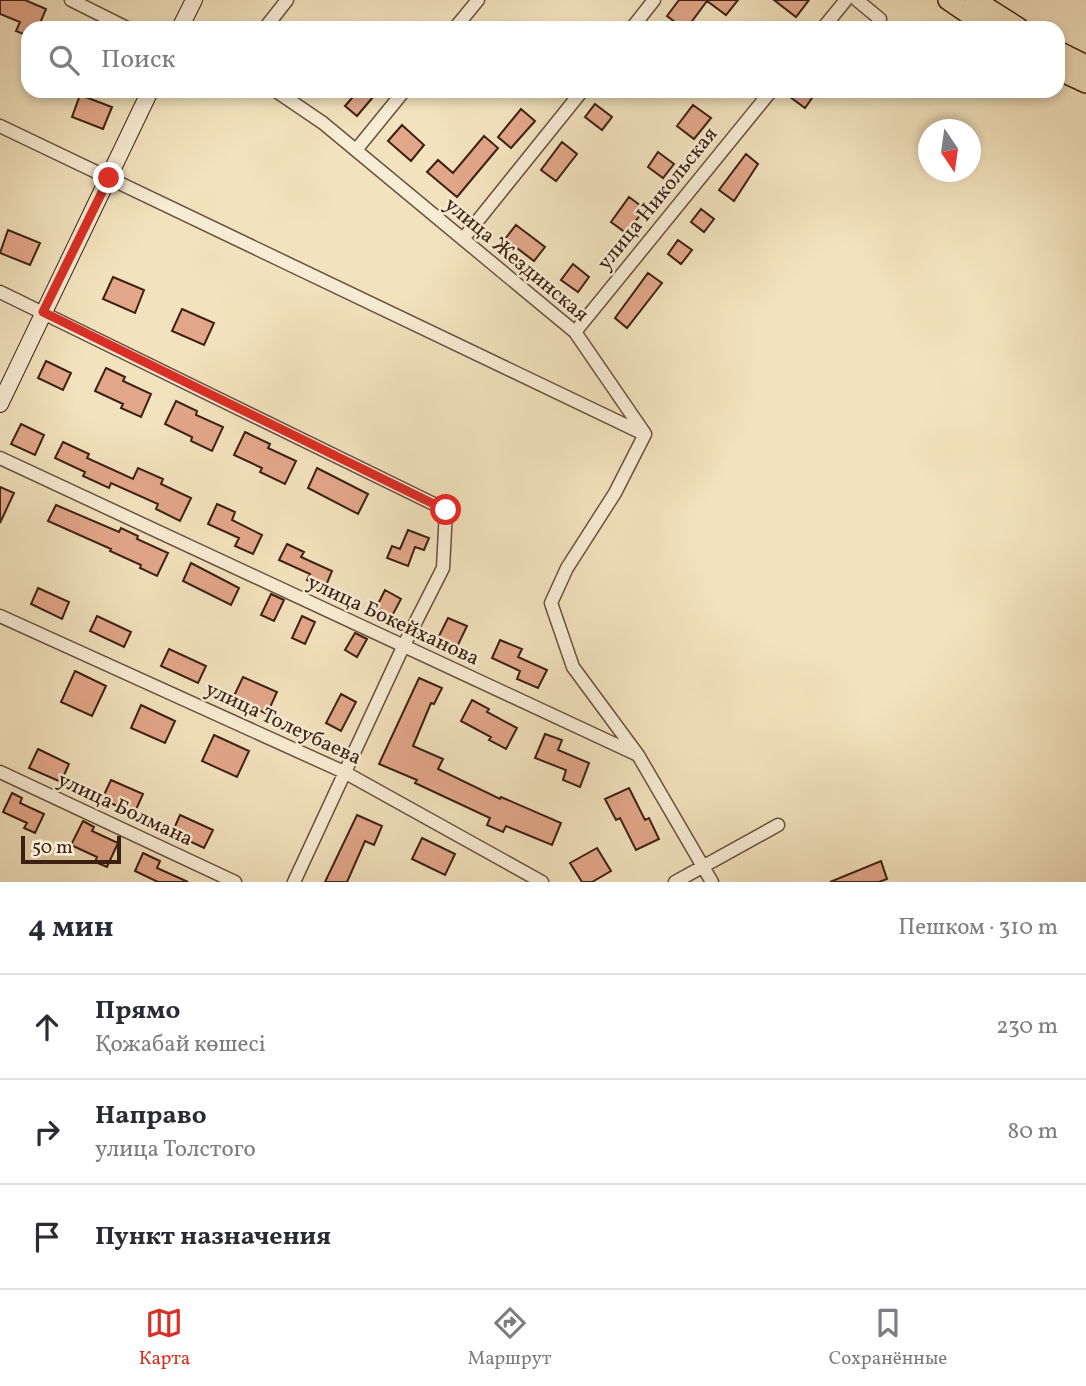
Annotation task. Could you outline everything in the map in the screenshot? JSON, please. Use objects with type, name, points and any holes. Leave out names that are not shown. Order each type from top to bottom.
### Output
[{"type":"main road","points":[[948,0],[979,21]]},
{"type":"main road","points":[[975,0],[1008,21]]},
{"type":"main road","points":[[1065,54],[1086,65]]},
{"type":"main road","points":[[1065,73],[1086,83]]},
{"type":"street","points":[[71,0],[113,21]]},
{"type":"street","points":[[184,21],[194,0]]},
{"type":"street","points":[[270,21],[287,0]]},
{"type":"street","points":[[461,21],[478,0]]},
{"type":"street","points":[[638,21],[654,0]]},
{"type":"street","points":[[829,21],[846,0]]},
{"type":"street","points":[[857,0],[880,19]]},
{"type":"street","points":[[0,404],[147,98]]},
{"type":"street","name":"улица Жездинская","points":[[286,98],[323,123],[575,332],[645,434]]},
{"type":"street","points":[[356,150],[398,98]]},
{"type":"street","points":[[463,239],[576,98]]},
{"type":"street","name":"улица Никольская","points":[[575,332],[765,98]]},
{"type":"street","points":[[0,126],[645,434],[615,493],[567,568],[551,603],[573,667],[638,755],[712,882]]},
{"type":"street","points":[[0,292],[446,510],[443,568],[403,647],[294,882]]},
{"type":"street","name":"улица Бокейханова","points":[[0,458],[638,755]]},
{"type":"street","name":"улица Толеубаева","points":[[0,615],[344,772],[542,882]]},
{"type":"street","name":"улица Болмана","points":[[0,772],[235,882]]},
{"type":"street","points":[[676,882],[778,825]]},
{"type":"building","points":[[0,0],[25,0],[46,9],[41,21],[21,21],[21,33],[16,31],[20,22],[0,14]]},
{"type":"building","points":[[679,0],[738,0],[726,15],[707,1],[692,21],[674,21],[667,16]]},
{"type":"building","points":[[774,0],[809,0],[796,17]]},
{"type":"building","points":[[79,98],[88,98],[112,107],[103,129],[72,117]]},
{"type":"building","points":[[352,98],[372,98],[357,116],[345,106]]},
{"type":"building","points":[[791,98],[812,98],[805,108]]},
{"type":"building","points":[[595,104],[612,117],[602,130],[585,117]]},
{"type":"building","points":[[693,105],[711,118],[694,139],[677,126]]},
{"type":"building","points":[[521,109],[535,121],[511,148],[498,137]]},
{"type":"building","points":[[402,125],[424,145],[411,161],[388,141]]},
{"type":"building","points":[[484,136],[498,148],[457,197],[427,172],[438,160],[453,173]]},
{"type":"building","points":[[562,142],[577,154],[556,181],[541,170]]},
{"type":"building","points":[[658,152],[674,164],[663,178],[648,167]]},
{"type":"building","points":[[746,154],[758,164],[734,201],[719,190]]},
{"type":"building","points":[[629,197],[645,209],[626,233],[611,222]]},
{"type":"building","points":[[701,209],[714,219],[704,232],[691,222]]},
{"type":"building","points":[[516,225],[545,247],[534,261],[505,239]]},
{"type":"building","points":[[8,230],[40,243],[30,265],[0,253]]},
{"type":"building","points":[[678,240],[692,250],[681,264],[668,254]]},
{"type":"building","points":[[573,264],[589,277],[578,292],[561,280]]},
{"type":"building","points":[[648,273],[662,283],[627,328],[615,318]]},
{"type":"building","points":[[113,277],[144,290],[135,313],[103,299]]},
{"type":"building","points":[[182,309],[214,323],[204,345],[172,331]]},
{"type":"building","points":[[46,361],[71,373],[63,390],[38,378]]},
{"type":"building","points":[[106,368],[125,377],[123,381],[151,394],[141,417],[121,408],[123,404],[95,391]]},
{"type":"building","points":[[176,401],[197,411],[196,415],[223,427],[212,451],[191,441],[192,437],[165,424]]},
{"type":"building","points":[[21,424],[44,435],[35,455],[11,444]]},
{"type":"building","points":[[245,432],[270,444],[268,448],[296,461],[285,484],[260,472],[262,468],[234,455]]},
{"type":"building","points":[[63,442],[89,454],[87,458],[133,479],[138,468],[163,479],[161,484],[191,498],[180,521],[156,509],[158,504],[111,483],[109,488],[83,476],[85,472],[55,458]]},
{"type":"building","points":[[317,468],[368,494],[358,514],[308,488]]},
{"type":"building","points":[[0,487],[14,493],[0,523]]},
{"type":"building","points":[[217,504],[235,512],[232,520],[262,535],[253,554],[235,546],[239,538],[208,524]]},
{"type":"building","points":[[56,505],[119,532],[121,528],[138,536],[137,539],[168,553],[157,576],[140,568],[141,565],[110,551],[111,549],[48,521]]},
{"type":"building","points":[[408,530],[429,538],[424,550],[415,547],[408,566],[387,558],[392,546],[400,549]]},
{"type":"building","points":[[287,544],[304,552],[301,557],[332,571],[325,588],[307,580],[310,574],[279,560]]},
{"type":"building","points":[[191,563],[239,588],[231,605],[183,581]]},
{"type":"building","points":[[38,588],[69,602],[62,619],[31,604]]},
{"type":"building","points":[[385,590],[401,599],[392,616],[376,608]]},
{"type":"building","points":[[271,594],[284,600],[274,621],[261,615]]},
{"type":"building","points":[[97,616],[131,632],[124,647],[90,631]]},
{"type":"building","points":[[302,616],[315,622],[305,644],[292,638]]},
{"type":"building","points":[[448,618],[467,626],[456,649],[437,640]]},
{"type":"building","points":[[355,633],[367,639],[357,657],[345,650]]},
{"type":"building","points":[[500,640],[522,649],[518,657],[547,670],[538,688],[517,679],[520,671],[492,658]]},
{"type":"building","points":[[169,649],[206,666],[198,683],[161,666]]},
{"type":"building","points":[[75,671],[106,686],[92,716],[61,702]]},
{"type":"building","points":[[243,677],[277,692],[267,714],[233,698]]},
{"type":"building","points":[[419,678],[442,688],[434,704],[431,703],[413,746],[443,759],[438,769],[500,799],[501,797],[561,823],[552,845],[506,826],[503,832],[487,825],[490,818],[415,783],[417,780],[379,764]]},
{"type":"building","points":[[341,694],[356,702],[341,731],[326,723]]},
{"type":"building","points":[[472,700],[489,709],[487,712],[517,728],[506,749],[489,740],[491,737],[461,721]]},
{"type":"building","points":[[141,705],[175,721],[165,743],[131,728]]},
{"type":"building","points":[[545,734],[562,740],[558,750],[589,763],[580,787],[563,780],[566,770],[535,758]]},
{"type":"building","points":[[214,735],[249,751],[237,777],[202,761]]},
{"type":"building","points":[[38,749],[69,764],[61,782],[29,768]]},
{"type":"building","points":[[111,780],[143,794],[134,814],[102,799]]},
{"type":"building","points":[[629,788],[645,820],[649,818],[659,839],[636,850],[620,818],[616,820],[605,799]]},
{"type":"building","points":[[12,793],[22,798],[20,803],[44,814],[35,833],[24,828],[27,823],[3,812]]},
{"type":"building","points":[[180,815],[213,830],[204,848],[172,833]]},
{"type":"building","points":[[357,815],[382,826],[374,845],[365,841],[347,882],[325,882]]},
{"type":"building","points":[[83,821],[94,827],[92,831],[118,843],[107,867],[95,862],[97,857],[71,845]]},
{"type":"building","points":[[422,838],[455,854],[445,875],[412,859]]},
{"type":"building","points":[[597,848],[611,871],[592,882],[582,882],[570,863]]},
{"type":"building","points":[[143,853],[160,861],[157,868],[188,882],[158,882],[135,871]]},
{"type":"building","points":[[881,861],[887,879],[879,882],[830,882]]},
{"type":"route","points":[[109,178],[43,312],[446,510]]}]
